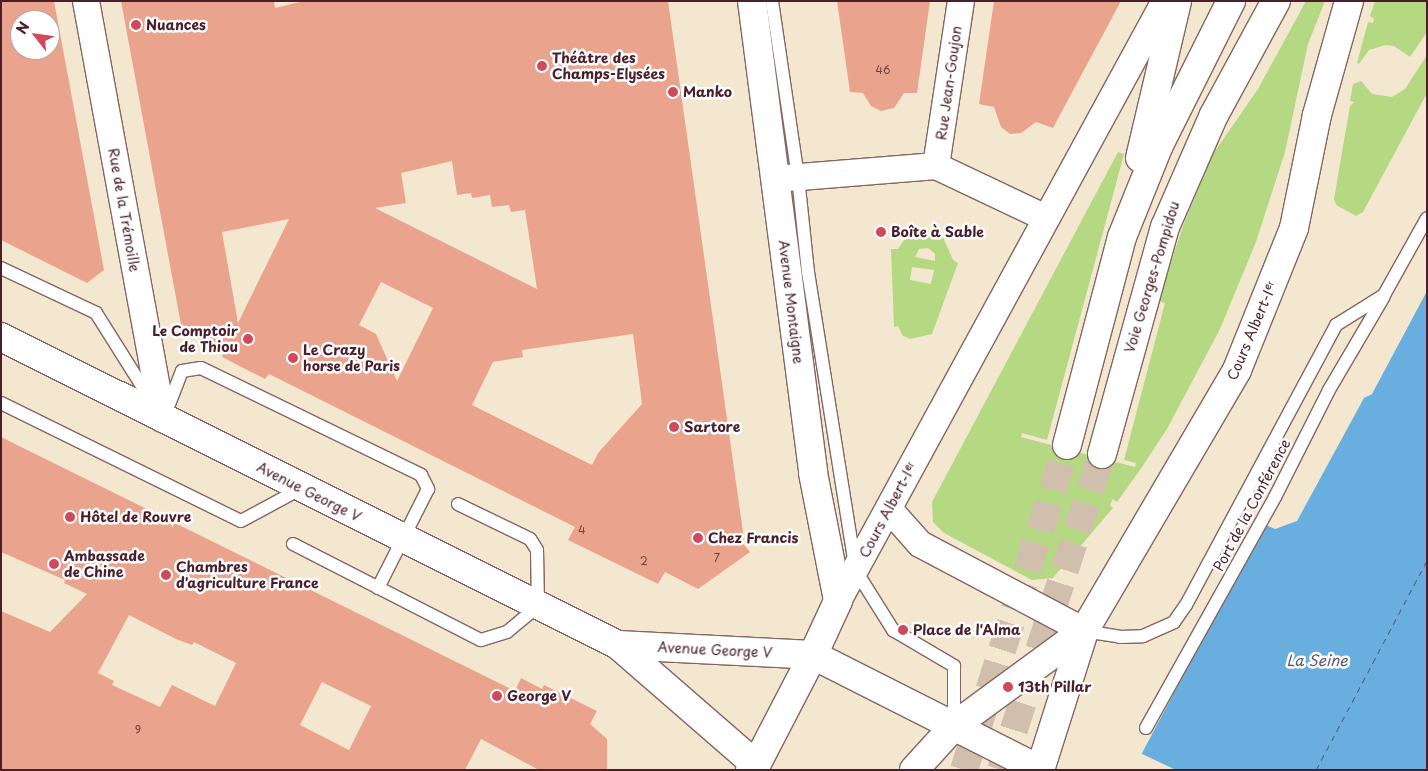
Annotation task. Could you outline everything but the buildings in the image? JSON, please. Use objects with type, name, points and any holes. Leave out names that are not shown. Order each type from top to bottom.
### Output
[{"type":"main road","name":"Avenue Montaigne","points":[[752,1],[787,178],[813,473],[838,601]]},
{"type":"main road","points":[[1067,445],[1122,237],[1177,1]]},
{"type":"main road","points":[[1122,237],[1159,145],[1231,1]]},
{"type":"main road","name":"Cours Albert-Iᵉʳ","points":[[1084,631],[1237,370],[1294,228],[1317,115],[1348,1]]},
{"type":"main road","name":"Voie Georges-Pompidou","points":[[1102,454],[1164,227],[1214,115],[1276,4]]},
{"type":"main road","name":"Avenue George V","points":[[1,337],[618,645],[757,768]]},
{"type":"main road","points":[[757,768],[838,601]]},
{"type":"main road","points":[[914,770],[954,726],[1084,631]]},
{"type":"main road","points":[[813,655],[1041,770],[1084,631]]},
{"type":"main road","name":"Avenue George V","points":[[618,645],[813,655]]},
{"type":"street","name":"Rue de la Trémoille","points":[[86,1],[163,419]]},
{"type":"street","name":"Rue Jean-Goujon","points":[[936,166],[961,1]]},
{"type":"street","name":"Cours Albert-Iᵉʳ","points":[[856,571],[1165,1]]},
{"type":"street","points":[[787,178],[936,166],[1046,218]]},
{"type":"street","points":[[889,509],[920,544],[1084,631]]},
{"type":"street","points":[[838,601],[856,571]]},
{"type":"lane","name":"Avenue Montaigne","points":[[772,1],[787,178],[808,272],[856,571]]},
{"type":"lane","name":"Port de la Conférence","points":[[1146,728],[1275,497],[1329,390],[1427,218]]},
{"type":"lane","points":[[1,268],[96,313],[163,419]]},
{"type":"lane","name":"Port de la Conférence","points":[[1084,631],[1120,637],[1143,636],[1174,622],[1186,605],[1336,325],[1384,295]]},
{"type":"lane","points":[[163,419],[182,371],[201,368],[421,475],[428,489],[378,588]]},
{"type":"lane","points":[[1,403],[242,521],[302,488]]},
{"type":"lane","points":[[292,544],[481,640],[507,632],[538,606],[537,550],[530,539],[458,504]]},
{"type":"lane","points":[[856,571],[893,630],[954,666],[954,726]]},
{"type":"green space","points":[[1306,1],[1325,1],[1308,44],[1285,152],[1256,242],[1220,329],[1167,429],[1142,467],[1117,502],[1113,499],[1110,505],[1113,508],[1053,578],[1032,580],[944,533],[933,522],[932,502],[1118,152],[1124,154],[1047,440],[1022,433],[1021,437],[1135,467],[1136,463],[1124,460],[1165,303],[1158,301],[1184,223],[1213,154],[1258,89]]},
{"type":"green space","points":[[1375,1],[1427,1],[1427,32],[1410,57],[1394,46],[1386,45],[1369,50],[1359,64],[1357,63],[1368,22],[1373,23],[1374,19],[1370,16]]},
{"type":"green space","points":[[1427,55],[1427,93],[1363,212],[1356,216],[1336,205],[1334,199],[1350,106],[1354,102],[1350,101],[1353,84],[1361,81],[1372,94],[1392,97],[1405,89]]},
{"type":"green space","points":[[925,228],[943,237],[953,260],[958,263],[932,334],[910,339],[903,336],[898,326],[894,327],[891,249],[898,249],[909,233]],"holes":[[[928,248],[935,254],[935,261],[915,257],[919,249]],[[912,267],[934,270],[931,284],[910,280]]]},
{"type":"water","name":"La Seine","points":[[1427,291],[1427,770],[1133,770],[1264,524],[1275,529],[1297,521],[1364,398],[1372,394]]},
{"type":"pier","points":[[1140,753],[1176,770],[1131,770]]},
{"type":"ferry route","points":[[1316,770],[1427,560]]},
{"type":"tunnel","points":[[964,770],[1067,445]]},
{"type":"tunnel","points":[[1001,770],[1102,454]]},
{"type":"place","name":"Nuances","points":[[136,25]]},
{"type":"place","name":"Théâtre des Champs-Elysées","points":[[542,66]]},
{"type":"place","name":"Manko","points":[[673,92]]},
{"type":"place","name":"Boîte à Sable","points":[[881,232]]},
{"type":"place","name":"Le Comptoir de Thiou","points":[[248,339]]},
{"type":"place","name":"Le Crazy horse de Paris","points":[[293,358]]},
{"type":"place","name":"Sartore","points":[[674,427]]},
{"type":"place","name":"Hôtel de Rouvre","points":[[70,517]]},
{"type":"place","name":"Chez Francis","points":[[698,538]]},
{"type":"place","name":"Ambassade de Chine","points":[[54,564]]},
{"type":"place","name":"Chambres d'agriculture France","points":[[166,575]]},
{"type":"place","name":"Place de l'Alma","points":[[903,630]]},
{"type":"place","name":"13th Pillar","points":[[1008,687]]},
{"type":"place","name":"George V","points":[[497,696]]}]
